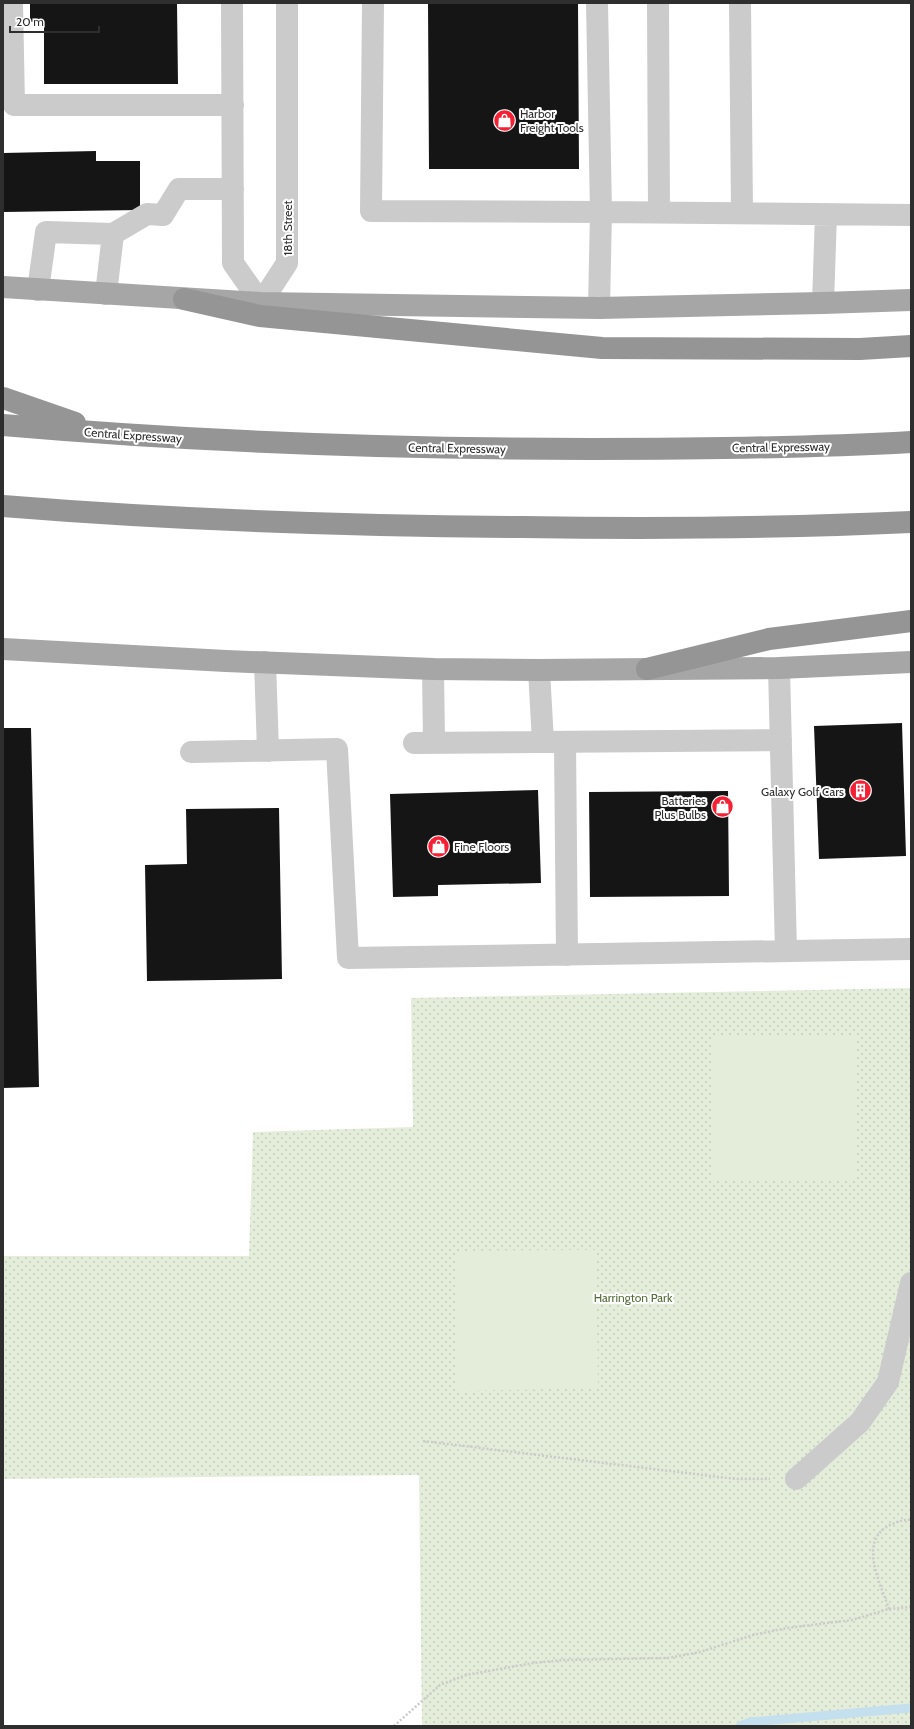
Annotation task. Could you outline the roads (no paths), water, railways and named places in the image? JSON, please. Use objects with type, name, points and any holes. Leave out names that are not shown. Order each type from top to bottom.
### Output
[{"type":"highway","points":[[184,299],[260,316],[602,348],[860,349],[911,346]]},
{"type":"highway","points":[[3,398],[105,434]]},
{"type":"highway","name":"Central Expressway","points":[[3,425],[105,434],[327,445],[512,449],[699,449],[911,442]]},
{"type":"highway","points":[[3,506],[252,521],[467,527],[682,528],[911,522]]},
{"type":"highway","points":[[647,669],[769,640],[911,621]]},
{"type":"main road","points":[[3,287],[261,303],[599,308],[911,300]]},
{"type":"main road","points":[[3,649],[433,669],[539,670],[779,668],[911,662]]},
{"type":"street","points":[[12,3],[14,105],[233,105]]},
{"type":"street","points":[[232,3],[233,263],[261,303]]},
{"type":"street","name":"18th Street","points":[[261,303],[288,263],[288,3]]},
{"type":"street","points":[[373,3],[371,211],[911,214]]},
{"type":"street","points":[[597,3],[601,212],[599,308]]},
{"type":"street","points":[[658,3],[659,212]]},
{"type":"street","points":[[740,3],[742,213]]},
{"type":"street","points":[[38,290],[46,232],[113,234],[147,214],[163,215],[179,189],[233,188]]},
{"type":"street","points":[[823,303],[826,214]]},
{"type":"street","points":[[106,294],[113,234]]},
{"type":"street","points":[[265,662],[268,751]]},
{"type":"street","points":[[779,668],[786,951]]},
{"type":"street","points":[[433,669],[424,743],[781,740]]},
{"type":"street","points":[[539,670],[543,742]]},
{"type":"street","points":[[565,742],[567,955]]},
{"type":"street","points":[[191,752],[337,749],[348,958],[911,949]]},
{"type":"street","points":[[796,1479],[860,1422],[888,1382],[911,1284]]},
{"type":"waterway","points":[[740,1726],[750,1722],[911,1708]]},
{"type":"place","name":"Harbor Freight Tools","points":[[504,120]]},
{"type":"place","name":"Galaxy Golf Cars","points":[[860,791]]},
{"type":"place","name":"Batteries Plus Bulbs","points":[[722,807]]},
{"type":"place","name":"Fine Floors","points":[[439,846]]},
{"type":"park label","name":"Harrington Park","points":[[633,1297]]}]
